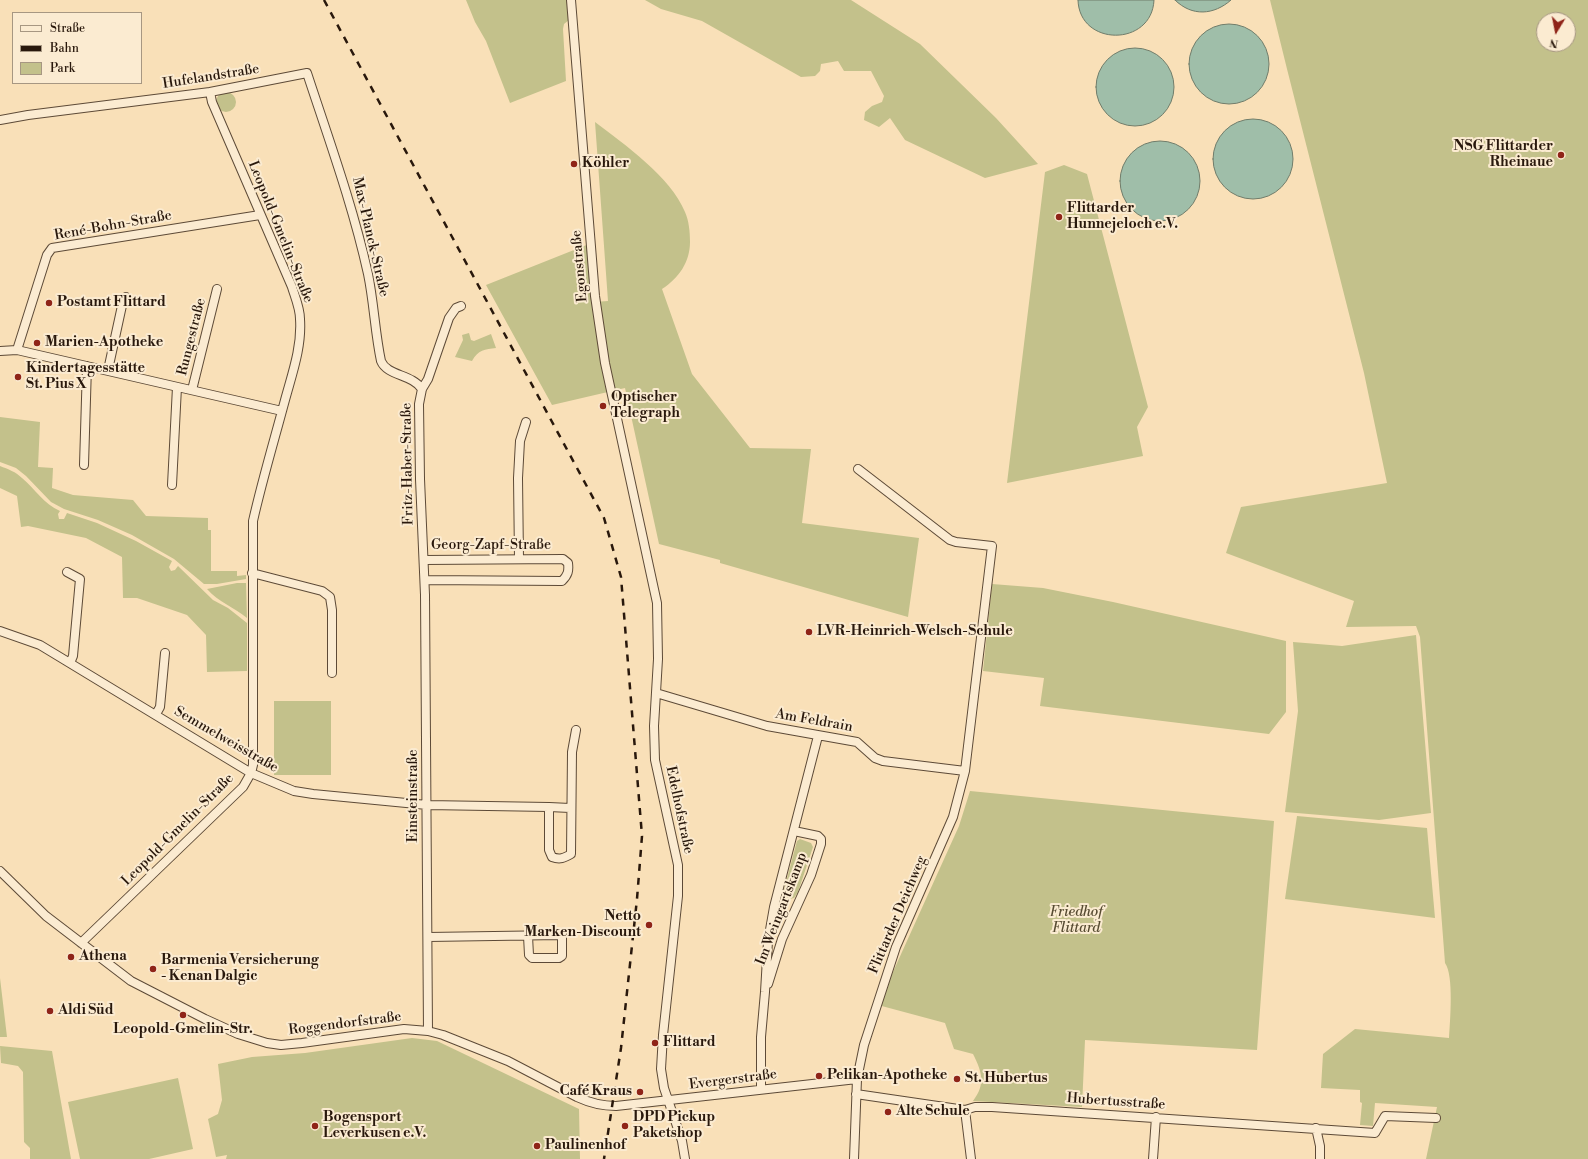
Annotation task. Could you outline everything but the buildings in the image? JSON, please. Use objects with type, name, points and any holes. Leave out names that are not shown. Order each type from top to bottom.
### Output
[{"type":"street","name":"Egonstraße","points":[[571,0],[595,296],[604,364],[641,525]]},
{"type":"street","name":"Hufelandstraße","points":[[0,120],[28,115],[210,92],[308,73]]},
{"type":"street","name":"Max-Planck-Straße","points":[[308,73],[344,183],[357,230],[368,276],[381,361],[384,367],[412,379],[422,388]]},
{"type":"street","name":"Leopold-Gmelin-Straße","points":[[81,943],[243,787],[251,773],[253,765],[253,521],[299,341],[300,318],[292,287],[212,102],[210,92]]},
{"type":"street","name":"René-Bohn-Straße","points":[[17,350],[47,255],[52,248],[260,215]]},
{"type":"street","name":"Rungestraße","points":[[192,390],[217,289]]},
{"type":"street","points":[[108,370],[123,300],[126,297]]},
{"type":"street","name":"Fritz-Haber-Straße","points":[[424,560],[420,479],[419,404],[422,388],[428,379],[449,318],[456,308],[460,306]]},
{"type":"street","name":"Rungestraße","points":[[0,351],[17,350],[282,411]]},
{"type":"street","points":[[84,465],[87,366]]},
{"type":"street","name":"Rungestraße","points":[[172,485],[177,387]]},
{"type":"street","points":[[519,559],[518,478],[520,441],[526,422]]},
{"type":"street","name":"Flittarder Deichweg","points":[[854,1159],[857,1079],[864,1045],[890,962],[953,817],[962,786],[992,546],[950,540],[858,469]]},
{"type":"street","name":"Edelhofstraße","points":[[641,525],[657,603],[658,659],[654,726],[655,760],[678,865],[678,896],[661,1050],[661,1069],[664,1088],[682,1141],[685,1159]]},
{"type":"street","name":"Georg-Zapf-Straße","points":[[424,560],[563,559],[568,563],[569,570],[567,576],[562,581],[425,580]]},
{"type":"street","name":"Einsteinstraße","points":[[424,560],[428,1031]]},
{"type":"street","points":[[67,572],[80,579],[73,656],[70,663]]},
{"type":"street","points":[[252,573],[322,591],[330,597],[332,610],[332,673]]},
{"type":"street","name":"Semmelweisstraße","points":[[0,631],[40,645],[251,773],[294,791],[427,805],[570,808]]},
{"type":"street","name":"Semmelweisstraße","points":[[156,714],[160,707],[165,653]]},
{"type":"street","name":"Am Feldrain","points":[[656,693],[767,726],[858,742],[875,758],[883,761],[965,771]]},
{"type":"street","points":[[549,808],[549,850],[552,857],[563,859],[571,854],[570,808],[572,752],[576,730]]},
{"type":"street","name":"Im Weingartskamp","points":[[761,1089],[761,1037],[768,941],[774,907],[818,736]]},
{"type":"street","name":"Im Weingartskamp","points":[[765,992],[782,939],[811,875],[821,844],[821,839],[818,836],[794,831]]},
{"type":"street","name":"Roggendorfstraße","points":[[0,871],[46,916],[130,981],[238,1034],[267,1043],[281,1045],[302,1044],[404,1029],[428,1031],[444,1035],[508,1061],[588,1102],[612,1106]]},
{"type":"street","points":[[428,938],[560,935],[562,938],[562,956],[559,958],[532,958],[529,955],[528,936]]},
{"type":"street","name":"Evergerstraße","points":[[612,1106],[857,1079]]},
{"type":"street","name":"Hubertusstraße","points":[[856,1094],[965,1110],[975,1107],[992,1107],[1375,1133],[1385,1116],[1436,1118]]},
{"type":"street","points":[[965,1110],[970,1159]]},
{"type":"street","points":[[1152,1159],[1156,1117]]},
{"type":"street","points":[[1316,1128],[1320,1146],[1320,1159]]},
{"type":"green space","points":[[466,0],[567,0],[569,20],[564,24],[563,29],[566,81],[510,103],[486,41],[475,22]]},
{"type":"green space","points":[[645,0],[851,0],[920,44],[996,118],[1038,164],[985,178],[905,140],[890,118],[879,127],[864,120],[865,112],[872,106],[882,102],[884,96],[871,71],[844,71],[838,61],[821,64],[820,71],[815,76],[801,77],[702,21],[661,9]]},
{"type":"green space","points":[[1270,0],[1588,0],[1588,1159],[1426,1159],[1437,1107],[1375,1103],[1373,1126],[1360,1125],[1362,1103],[1360,1102],[1360,1090],[1321,1088],[1323,1054],[1355,1029],[1449,1038],[1451,1010],[1450,977],[1445,963],[1420,637],[1416,626],[1346,627],[1354,601],[1226,553],[1241,507],[1387,483],[1364,373]]},
{"type":"green space","points":[[222,92],[230,92],[236,98],[236,106],[230,112],[222,112],[216,106],[216,98]]},
{"type":"green space","points":[[595,122],[633,151],[658,174],[678,199],[686,215],[690,238],[686,263],[674,280],[662,289],[692,374],[750,448],[811,449],[802,523],[919,538],[908,617],[720,563],[720,560],[659,544],[625,388],[552,405],[486,285],[589,244],[594,302],[608,301]]},
{"type":"green space","points":[[1064,165],[1087,174],[1148,407],[1137,427],[1143,456],[1007,483],[1045,172]]},
{"type":"green space","points":[[469,333],[471,340],[474,341],[491,334],[496,348],[482,351],[477,354],[472,361],[455,357],[463,340],[462,335]]},
{"type":"green space","points":[[0,417],[40,422],[38,467],[53,468],[52,488],[73,495],[133,500],[146,516],[208,518],[208,530],[211,530],[211,571],[237,571],[237,576],[246,575],[246,579],[217,584],[204,584],[174,559],[132,535],[98,520],[64,509],[51,502],[26,476],[16,468],[0,462]]},
{"type":"green space","points":[[0,466],[20,476],[44,500],[60,511],[58,514],[59,519],[64,519],[67,513],[97,523],[136,541],[172,561],[169,567],[171,571],[175,570],[178,566],[213,600],[228,608],[247,623],[247,671],[207,672],[206,635],[187,615],[137,598],[123,598],[122,557],[86,538],[28,526],[21,527],[17,496],[0,488]]},
{"type":"green space","points":[[237,583],[246,583],[247,618],[211,594],[207,589]]},
{"type":"green space","points":[[992,584],[1043,588],[1113,602],[1286,641],[1286,712],[1269,734],[1040,706],[1044,678],[983,671]]},
{"type":"green space","points":[[1416,635],[1431,813],[1379,820],[1285,812],[1298,711],[1293,642],[1342,646]]},
{"type":"green space","points":[[274,701],[331,701],[331,775],[274,775]]},
{"type":"green space","name":"Friedhof Flittard","points":[[970,791],[1274,821],[1257,1050],[1085,1040],[1082,1107],[973,1101],[980,1089],[981,1078],[979,1067],[973,1054],[954,1049],[945,1023],[878,1005],[959,826]]},
{"type":"green space","points":[[1297,816],[1427,828],[1435,918],[1285,899]]},
{"type":"green space","points":[[800,839],[811,843],[813,847],[798,892],[794,898],[781,901],[797,841]]},
{"type":"green space","points":[[0,978],[7,1037],[0,1037]]},
{"type":"green space","points":[[412,1038],[437,1041],[579,1109],[580,1159],[226,1159],[227,1155],[216,1157],[208,1119],[218,1114],[222,1100],[218,1064],[252,1057],[305,1053]]},
{"type":"green space","points":[[0,1046],[52,1051],[71,1159],[30,1159],[30,1148],[24,1142],[23,1072],[18,1066],[1,1063]]},
{"type":"green space","points":[[178,1078],[193,1149],[149,1159],[80,1159],[68,1102]]},
{"type":"shaded area","points":[[1078,0],[1154,0],[1150,15],[1141,26],[1129,33],[1116,35],[1102,33],[1090,26],[1081,15]]},
{"type":"shaded area","points":[[1175,0],[1231,0],[1217,9],[1203,12],[1189,9]]},
{"type":"shaded area","points":[[1229,24],[1244,27],[1257,36],[1266,49],[1269,64],[1266,79],[1257,92],[1244,101],[1229,104],[1214,101],[1201,92],[1192,79],[1189,64],[1192,49],[1201,36],[1214,27]]},
{"type":"shaded area","points":[[1135,48],[1150,51],[1163,59],[1171,72],[1174,87],[1171,102],[1163,115],[1150,123],[1135,126],[1120,123],[1107,115],[1099,102],[1096,87],[1099,72],[1107,59],[1120,51]]},
{"type":"shaded area","points":[[1253,119],[1268,122],[1281,131],[1290,144],[1293,159],[1290,174],[1281,187],[1268,196],[1253,199],[1238,196],[1225,187],[1216,174],[1213,159],[1216,144],[1225,131],[1238,122]]},
{"type":"shaded area","points":[[1160,141],[1175,144],[1188,153],[1197,166],[1200,181],[1197,196],[1188,209],[1175,218],[1160,221],[1145,218],[1132,209],[1123,196],[1120,181],[1123,166],[1132,153],[1145,144]]},
{"type":"railway","points":[[324,0],[604,518],[621,577],[642,836],[637,899],[621,1048],[604,1159]]},
{"type":"place","name":"NSG Flittarder Rheinaue","points":[[1561,155]]},
{"type":"place","name":"Köhler","points":[[574,164]]},
{"type":"place","name":"Flittarder Hunnejeloch e.V.","points":[[1059,217]]},
{"type":"place","name":"Postamt Flittard","points":[[49,303]]},
{"type":"place","name":"Marien-Apotheke","points":[[37,343]]},
{"type":"place","name":"Kindertagesstätte St. Pius X","points":[[18,377]]},
{"type":"place","name":"Optischer Telegraph","points":[[603,406]]},
{"type":"place","name":"LVR-Heinrich-Welsch-Schule","points":[[809,632]]},
{"type":"place","name":"Netto Marken-Discount","points":[[649,925]]},
{"type":"place","name":"Athena","points":[[71,957]]},
{"type":"place","name":"Barmenia Versicherung - Kenan Dalgic","points":[[153,969]]},
{"type":"place","name":"Aldi Süd","points":[[50,1011]]},
{"type":"place","name":"Leopold-Gmelin-Str.","points":[[183,1015]]},
{"type":"place","name":"Flittard","points":[[655,1043]]},
{"type":"place","name":"Pelikan-Apotheke","points":[[819,1076]]},
{"type":"place","name":"St. Hubertus","points":[[957,1079]]},
{"type":"place","name":"Café Kraus","points":[[640,1092]]},
{"type":"place","name":"Alte Schule","points":[[888,1112]]},
{"type":"place","name":"Bogensport Leverkusen e.V.","points":[[315,1126]]},
{"type":"place","name":"DPD Pickup Paketshop","points":[[625,1126]]},
{"type":"place","name":"Paulinenhof","points":[[537,1146]]}]
